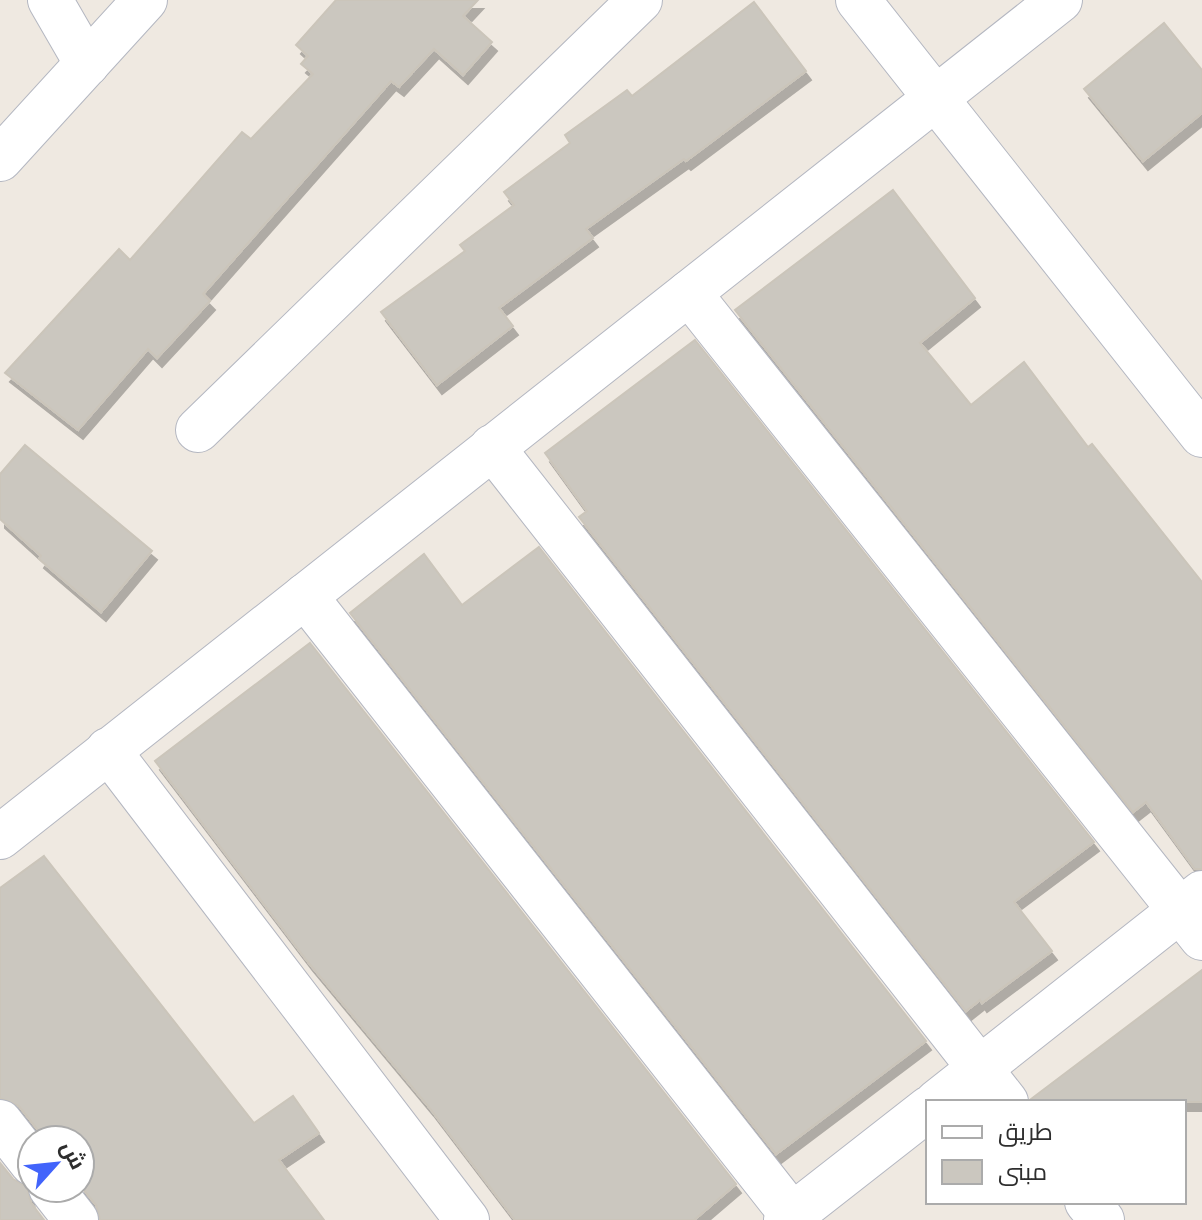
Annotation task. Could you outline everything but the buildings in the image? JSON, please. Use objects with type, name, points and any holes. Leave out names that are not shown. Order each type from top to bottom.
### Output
[{"type":"street","points":[[50,0],[87,64]]},
{"type":"street","points":[[0,159],[145,0]]},
{"type":"street","points":[[198,430],[640,0]]},
{"type":"street","points":[[858,0],[1202,435]]},
{"type":"street","points":[[0,837],[1060,0]]},
{"type":"street","points":[[689,293],[1195,914],[992,1086],[944,1100]]},
{"type":"street","points":[[492,447],[992,1086]]},
{"type":"street","points":[[305,596],[791,1218],[926,1111]]},
{"type":"street","points":[[108,750],[467,1220]]},
{"type":"street","points":[[0,1122],[16,1142]]},
{"type":"street","points":[[64,1204],[76,1220]]},
{"type":"street","points":[[1089,1204],[1102,1220]]}]
